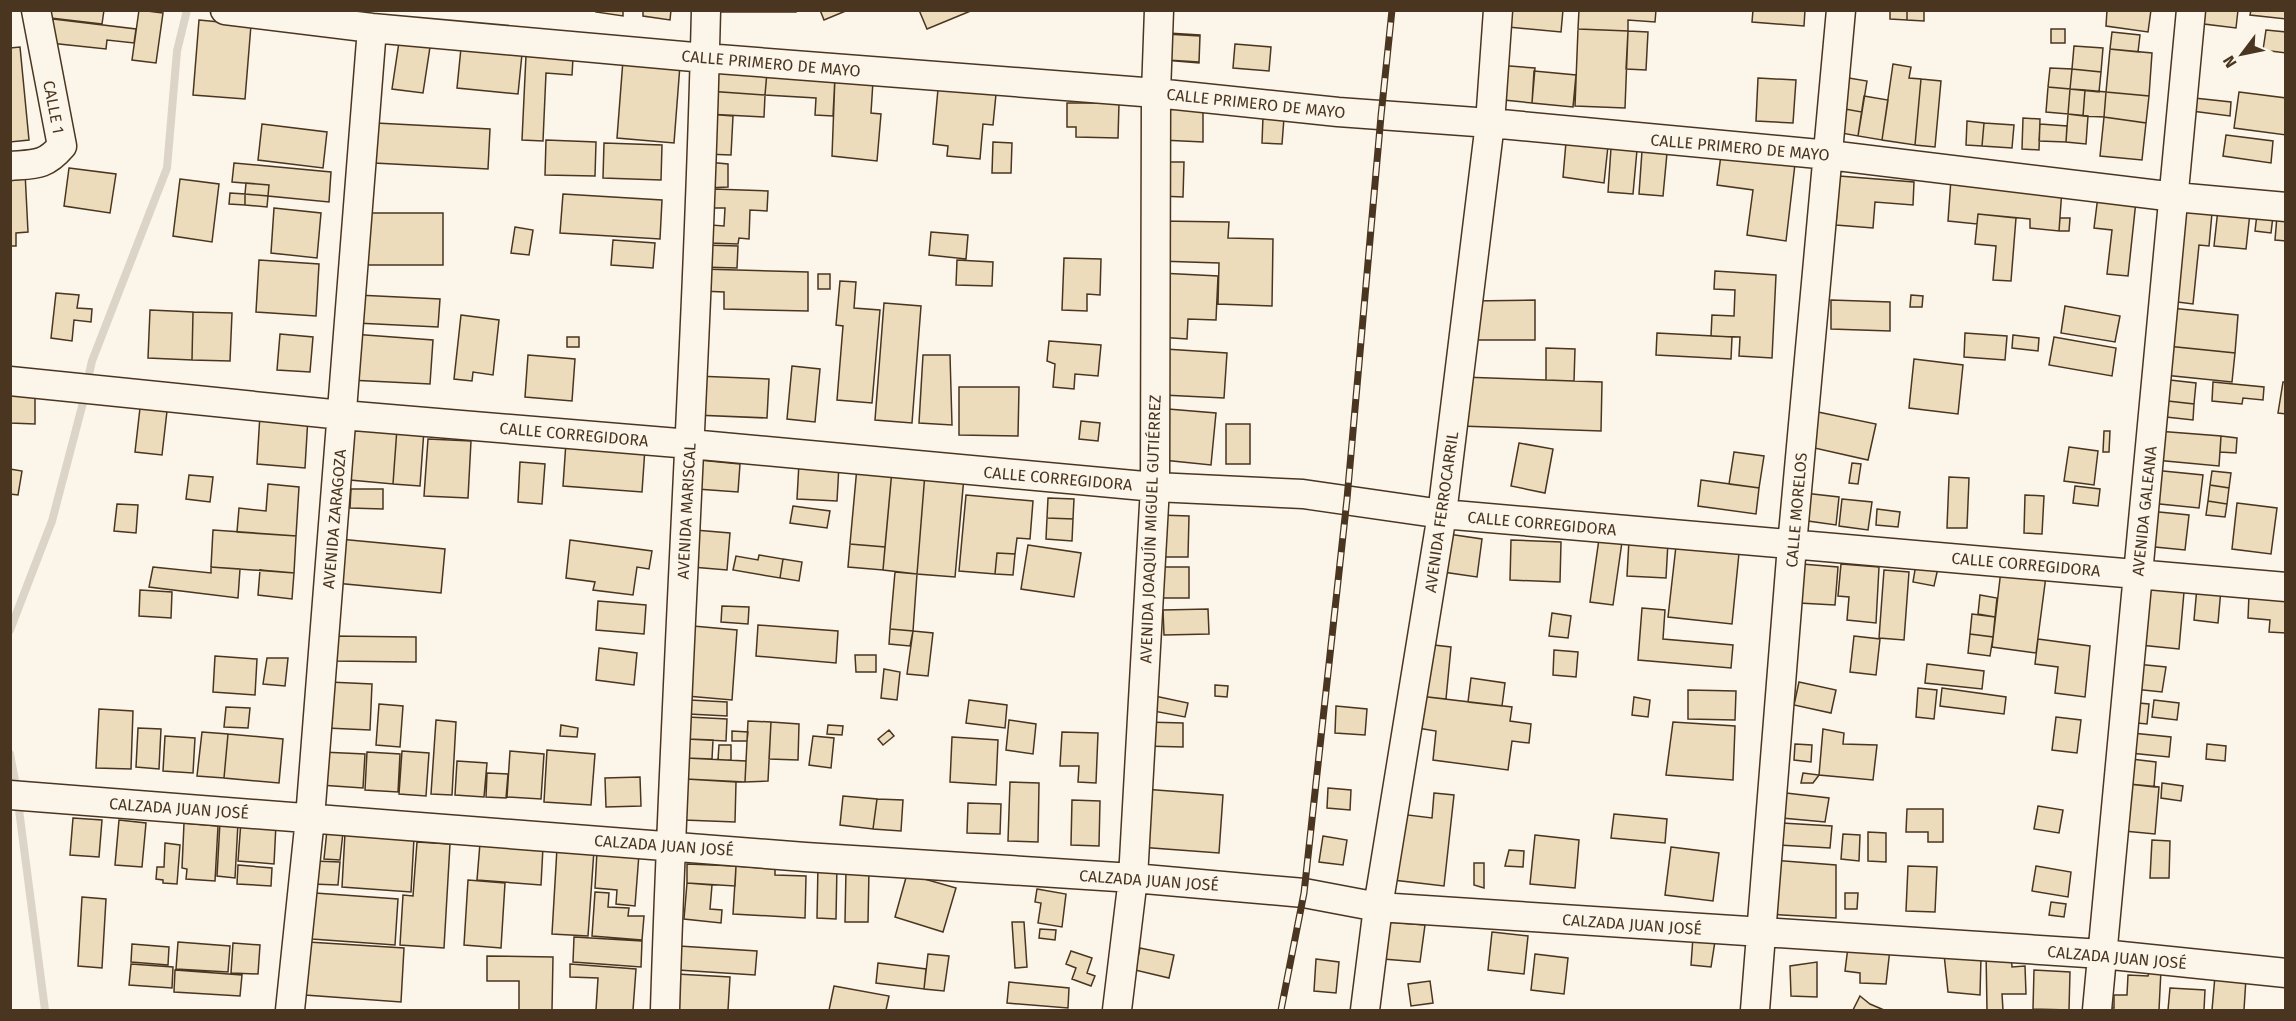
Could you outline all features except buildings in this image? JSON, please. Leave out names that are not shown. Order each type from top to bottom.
[{"type":"street","name":"CALLE 1","points":[[10,166],[34,165],[51,159],[62,146],[36,10]]},
{"type":"street","name":"CALLE PRIMERO DE MAYO","points":[[225,10],[263,12],[372,28],[705,58],[1156,93],[1338,112],[1491,123],[1829,155],[2175,197],[2286,207]]},
{"type":"street","name":"AVENIDA MARISCAL","points":[[665,1011],[706,10]]},
{"type":"street","name":"AVENIDA JOAQUÍN MIGUEL GUTIÉRREZ","points":[[1117,1011],[1133,878],[1155,487],[1156,93],[1159,10]]},
{"type":"street","name":"AVENIDA FERROCARRIL","points":[[1365,1011],[1378,907],[1442,514],[1491,123],[1498,10]]},
{"type":"street","name":"CALLE MORELOS","points":[[1755,1011],[1792,545],[1841,10]]},
{"type":"street","name":"AVENIDA GALEANA","points":[[2097,1011],[2191,10]]},
{"type":"street","name":"AVENIDA ZARAGOZA","points":[[290,1011],[310,818],[372,28]]},
{"type":"street","name":"CALLE CORREGIDORA","points":[[10,381],[342,415],[690,444],[1155,487],[1303,494],[1442,514],[2286,587]]},
{"type":"street","name":"CALZADA JUAN JOSÉ","points":[[11,795],[670,846],[1133,878],[1304,893],[1378,907],[2102,954],[2286,973]]},
{"type":"waterway","points":[[87,383],[92,361],[167,168],[177,51],[187,10]]},
{"type":"waterway","points":[[10,630],[52,521],[85,395]]},
{"type":"waterway","points":[[10,754],[17,791]]},
{"type":"waterway","points":[[18,802],[45,1010]]},
{"type":"railway","points":[[1281,1010],[1304,893],[1347,499],[1392,10]]}]
